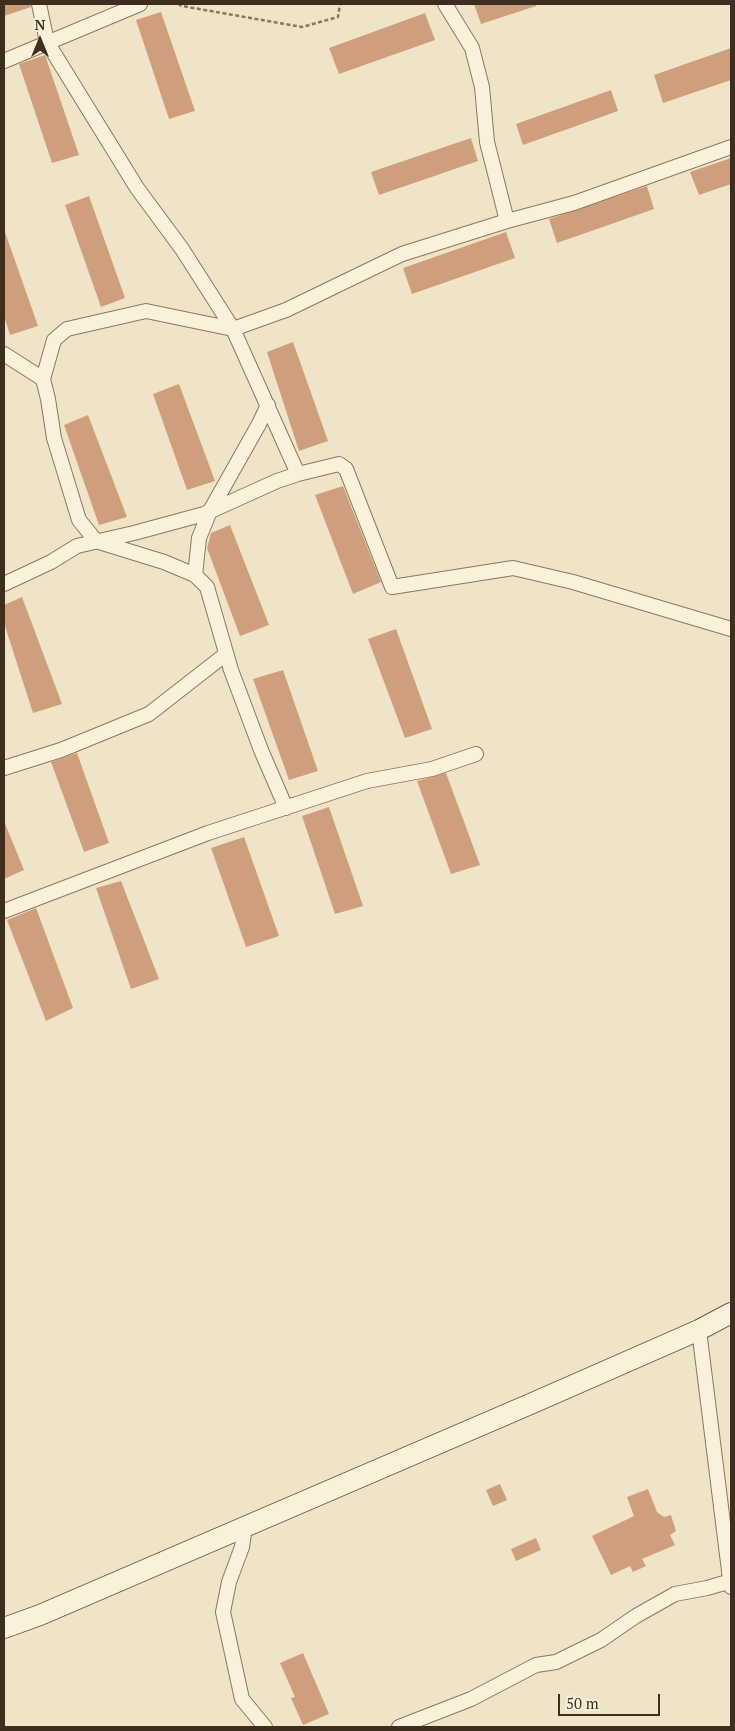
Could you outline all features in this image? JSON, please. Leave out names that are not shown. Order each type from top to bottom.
[{"type":"main road","points":[[4,1628],[40,1615],[700,1330],[731,1313]]},
{"type":"street","points":[[39,4],[47,42],[137,188],[182,249],[233,329],[298,474]]},
{"type":"street","points":[[4,61],[140,4]]},
{"type":"street","points":[[445,4],[472,48],[482,87],[486,142],[507,221]]},
{"type":"street","points":[[286,808],[261,750],[226,654],[207,587],[195,575],[164,562],[96,542],[79,520],[54,438],[48,399],[42,379],[54,340],[67,330],[146,311],[233,329],[286,310],[402,254],[507,221],[574,203],[731,147]]},
{"type":"street","points":[[4,354],[42,379]]},
{"type":"street","points":[[195,575],[199,538],[210,511],[268,405]]},
{"type":"street","points":[[4,584],[51,562],[77,546],[134,533],[210,511],[277,481],[339,464],[346,469],[392,587],[513,568],[573,582],[731,629]]},
{"type":"street","points":[[4,768],[61,750],[149,714],[226,654]]},
{"type":"street","points":[[4,911],[208,833],[367,781],[432,769],[476,754]]},
{"type":"street","points":[[700,1330],[731,1587]]},
{"type":"street","points":[[245,1527],[242,1547],[229,1582],[223,1612],[242,1699],[265,1727]]},
{"type":"street","points":[[399,1727],[471,1699],[536,1665],[556,1662],[601,1640],[636,1616],[674,1594],[731,1581]]},
{"type":"path","points":[[178,4],[302,27],[338,17],[340,4]]},
{"type":"building","points":[[4,4],[30,4],[31,7],[4,16]]},
{"type":"building","points":[[474,4],[536,4],[536,6],[481,24]]},
{"type":"building","points":[[161,12],[195,111],[169,119],[136,20]]},
{"type":"building","points":[[425,13],[435,40],[339,74],[329,48]]},
{"type":"building","points":[[731,48],[731,80],[663,103],[654,75]]},
{"type":"building","points":[[45,55],[79,155],[52,163],[19,64]]},
{"type":"building","points":[[611,90],[618,111],[523,145],[516,124]]},
{"type":"building","points":[[471,138],[478,161],[379,195],[371,172]]},
{"type":"building","points":[[731,158],[731,184],[699,195],[690,172]]},
{"type":"building","points":[[647,186],[654,209],[557,243],[549,219]]},
{"type":"building","points":[[89,196],[125,298],[101,307],[65,205]]},
{"type":"building","points":[[4,232],[38,326],[10,335],[4,316]]},
{"type":"building","points":[[506,232],[515,258],[412,294],[403,268]]},
{"type":"building","points":[[293,342],[328,441],[299,451],[267,352]]},
{"type":"building","points":[[179,384],[215,481],[187,490],[153,394]]},
{"type":"building","points":[[88,415],[127,517],[99,525],[64,425]]},
{"type":"building","points":[[343,486],[381,582],[353,594],[315,495]]},
{"type":"building","points":[[230,525],[269,625],[240,636],[207,548],[211,533]]},
{"type":"building","points":[[22,597],[62,704],[33,713],[4,623],[4,605]]},
{"type":"building","points":[[396,629],[432,729],[405,738],[368,639]]},
{"type":"building","points":[[283,670],[318,771],[289,780],[253,679]]},
{"type":"building","points":[[77,753],[109,843],[84,852],[51,762]]},
{"type":"building","points":[[446,773],[480,865],[451,874],[417,781]]},
{"type":"building","points":[[329,807],[363,906],[335,914],[302,816]]},
{"type":"building","points":[[4,821],[24,870],[4,879]]},
{"type":"building","points":[[244,837],[279,936],[246,947],[211,848]]},
{"type":"building","points":[[121,881],[159,979],[131,989],[96,888]]},
{"type":"building","points":[[36,908],[73,1008],[46,1021],[7,920]]},
{"type":"building","points":[[500,1484],[507,1500],[493,1506],[486,1490]]},
{"type":"building","points":[[648,1489],[657,1512],[664,1517],[671,1515],[676,1531],[670,1535],[675,1545],[642,1559],[646,1566],[633,1572],[630,1566],[611,1575],[592,1536],[634,1516],[627,1497]]},
{"type":"building","points":[[536,1538],[541,1550],[516,1561],[511,1549]]},
{"type":"building","points":[[303,1653],[329,1714],[303,1725],[291,1698],[295,1697],[280,1663]]}]
